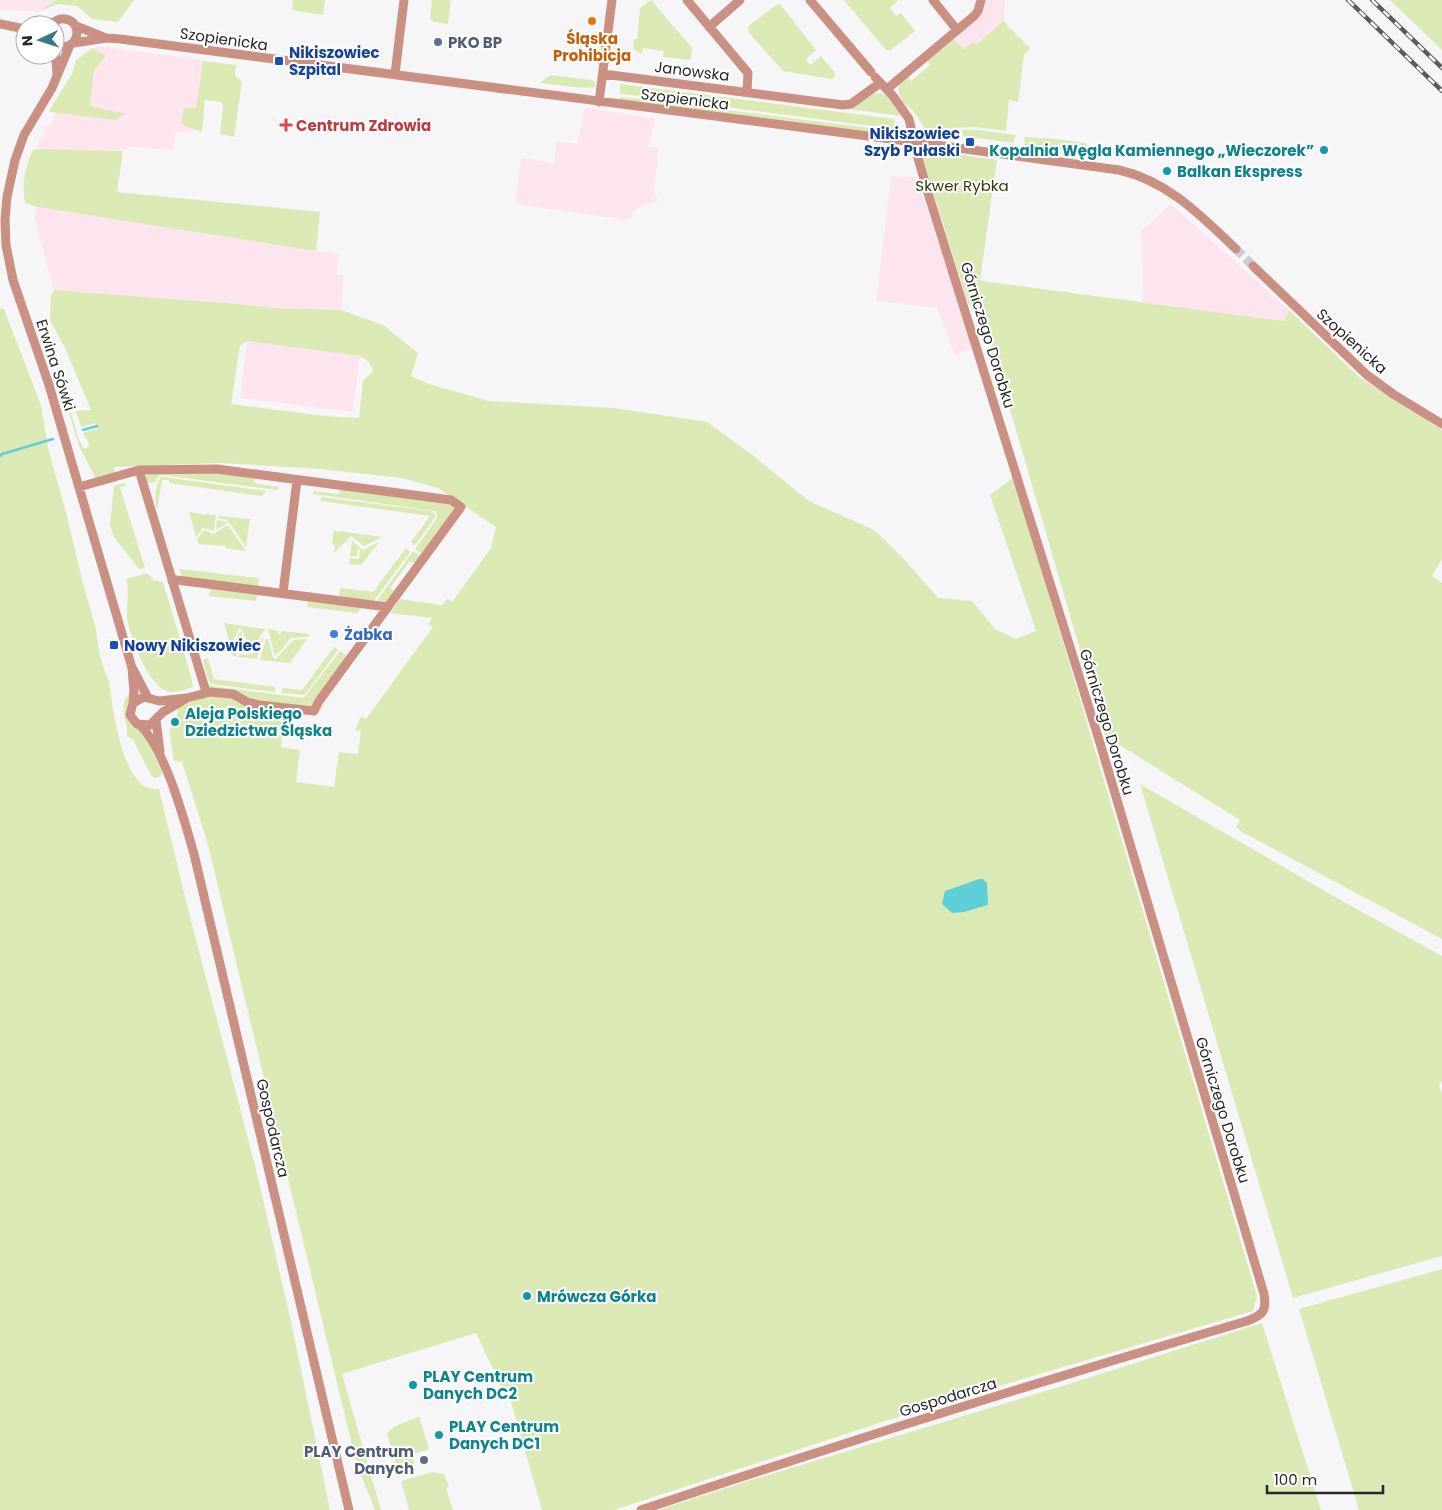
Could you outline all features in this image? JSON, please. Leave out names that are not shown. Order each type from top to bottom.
[{"type":"street","points":[[395,74],[404,0]]},
{"type":"street","points":[[599,102],[612,0]]},
{"type":"street","name":"Janowska","points":[[687,0],[748,72],[747,92]]},
{"type":"street","points":[[709,27],[740,0]]},
{"type":"street","name":"Górniczego Dorobku","points":[[810,0],[878,80],[894,96],[909,119],[914,142],[1100,743],[1264,1294],[1266,1304],[1264,1312]]},
{"type":"street","points":[[933,0],[957,30]]},
{"type":"street","name":"Janowska","points":[[603,74],[844,105],[851,104],[878,80],[957,30],[978,11],[981,0]]},
{"type":"street","name":"Szopienicka","points":[[65,19],[76,26],[106,38],[395,74],[1119,170],[1141,176],[1158,184],[1185,202],[1236,249]]},
{"type":"street","points":[[0,24],[15,26]]},
{"type":"street","name":"Erwina Sówki","points":[[76,26],[78,34],[52,88],[26,130],[15,160],[6,197],[5,232],[7,254],[13,280],[41,361],[132,668],[133,703]]},
{"type":"street","name":"Szopienicka","points":[[65,46],[106,38]]},
{"type":"street","points":[[56,65],[57,75]]},
{"type":"street","name":"Szopienicka","points":[[1253,266],[1366,375],[1442,424]]},
{"type":"street","points":[[79,487],[139,470],[217,469],[450,500],[461,507],[319,701],[314,711],[259,705],[247,702],[233,694],[206,692],[187,698],[159,701],[140,698],[133,703],[130,715],[134,722],[141,726],[150,725],[157,718],[187,698]]},
{"type":"street","points":[[139,470],[206,692]]},
{"type":"street","points":[[283,593],[297,480]]},
{"type":"street","points":[[172,581],[177,580],[388,606]]},
{"type":"street","name":"Erwina Sówki","points":[[132,668],[150,699]]},
{"type":"street","points":[[150,699],[157,705],[157,718]]},
{"type":"street","name":"Gospodarcza","points":[[157,718],[161,755],[194,854],[349,1510]]},
{"type":"street","name":"Gospodarcza","points":[[141,726],[161,755]]},
{"type":"street","name":"Gospodarcza","points":[[641,1510],[729,1480],[1090,1367],[1247,1321],[1264,1312]]},
{"type":"shaded area","points":[[0,0],[55,0],[40,11],[0,10]]},
{"type":"shaded area","points":[[984,0],[1005,0],[1004,20],[976,45],[964,49],[955,39],[981,12]]},
{"type":"shaded area","points":[[98,46],[203,60],[194,133],[176,131],[173,150],[131,147],[127,149],[81,151],[36,148],[47,125],[52,125],[55,111],[90,52]]},
{"type":"shaded area","points":[[585,108],[655,118],[649,147],[659,147],[654,191],[658,201],[644,205],[634,211],[629,220],[515,204],[521,158],[554,163],[556,141],[577,144]]},
{"type":"shaded area","points":[[891,176],[916,177],[974,348],[955,355],[937,308],[876,301]]},
{"type":"shaded area","points":[[1171,204],[1289,310],[1284,321],[1143,302],[1141,231]]},
{"type":"shaded area","points":[[37,207],[339,254],[337,274],[344,275],[341,310],[273,308],[54,290],[34,217]]},
{"type":"shaded area","points":[[247,341],[360,356],[353,412],[240,398]]},
{"type":"green space","points":[[55,0],[134,0],[118,22],[92,19],[77,6],[58,4],[40,11]]},
{"type":"green space","points":[[293,0],[325,0],[323,15],[292,10]]},
{"type":"green space","points":[[432,0],[451,0],[448,24],[434,22],[430,19]]},
{"type":"green space","points":[[651,0],[692,48],[691,60],[663,57],[664,51],[643,48],[642,54],[634,50],[633,40],[637,39],[640,8]]},
{"type":"green space","points":[[844,0],[898,0],[890,8],[896,16],[901,13],[915,31],[891,50],[886,50]]},
{"type":"green space","points":[[1390,0],[1442,0],[1442,50]]},
{"type":"green space","points":[[780,4],[816,50],[806,59],[810,65],[821,56],[835,73],[834,78],[783,71],[749,33],[748,27],[750,25]]},
{"type":"green space","points":[[1004,20],[1030,48],[1024,55],[1018,102],[1009,100],[1006,131],[976,127],[952,128],[939,132],[938,130],[925,129],[913,110],[903,103],[898,91],[901,83],[907,76],[911,81],[930,65],[927,61],[954,39],[964,49],[973,42],[976,45]]},
{"type":"green space","points":[[93,48],[106,56],[94,70],[90,106],[126,113],[115,120],[50,112],[72,74],[76,60]]},
{"type":"green space","points":[[203,61],[236,65],[235,75],[242,82],[234,137],[220,134],[223,105],[221,102],[205,100],[202,132],[181,123],[184,108],[196,108]]},
{"type":"green space","points":[[550,75],[592,80],[596,83],[595,87],[583,88],[540,83]]},
{"type":"green space","points":[[620,84],[895,119],[894,129],[679,101],[667,102],[658,98],[620,94]]},
{"type":"green space","points":[[880,93],[890,97],[902,116],[746,96],[845,107],[872,94]]},
{"type":"green space","points":[[620,97],[657,101],[667,105],[679,104],[893,131],[893,136],[620,101]]},
{"type":"green space","points":[[962,130],[979,130],[1016,135],[1013,143],[963,136]]},
{"type":"green space","points":[[1024,137],[1085,143],[1095,154],[1025,145]]},
{"type":"green space","points":[[33,150],[123,151],[117,192],[320,212],[316,251],[37,207],[25,203],[24,182],[26,170]]},
{"type":"green space","name":"Skwer Rybka","points":[[932,150],[997,160],[980,280],[1284,321],[1289,310],[1359,377],[1442,430],[1442,559],[1432,576],[1442,583],[1442,939],[1242,832],[1236,827],[1240,820],[1105,736],[984,320],[968,303],[923,160],[926,152]]},
{"type":"green space","points":[[54,290],[273,308],[341,310],[383,325],[418,353],[411,376],[429,384],[489,401],[614,408],[707,422],[751,454],[809,501],[874,530],[903,558],[938,598],[972,601],[995,629],[1016,639],[1036,631],[990,495],[1014,477],[1257,1296],[1253,1311],[925,1408],[614,1510],[542,1510],[511,1402],[500,1384],[476,1333],[342,1374],[381,1510],[375,1510],[356,1462],[208,845],[182,762],[174,761],[169,731],[178,713],[177,708],[207,695],[230,697],[288,713],[291,718],[284,718],[281,747],[300,750],[296,782],[334,787],[339,752],[358,754],[361,731],[355,730],[361,716],[366,719],[433,627],[428,624],[432,618],[390,613],[400,599],[442,605],[447,599],[452,602],[491,548],[496,527],[438,488],[402,478],[320,469],[221,463],[114,467],[115,473],[96,479],[79,446],[69,413],[71,413],[79,440],[84,449],[90,446],[83,433],[98,428],[96,423],[81,427],[76,411],[91,410],[65,348],[50,320],[51,296]],"holes":[[[247,341],[360,356],[369,362],[373,371],[363,381],[359,418],[324,416],[231,404],[240,346]]]},
{"type":"green space","points":[[0,308],[4,309],[41,405],[49,452],[96,629],[99,652],[109,681],[123,753],[136,778],[146,787],[159,789],[187,905],[256,1169],[292,1326],[330,1510],[0,1510]]},
{"type":"green space","points":[[212,472],[255,477],[254,483],[279,487],[278,490],[162,475],[158,476],[156,482],[146,483],[145,480],[147,473]]},
{"type":"green space","points":[[161,477],[266,491],[262,496],[169,483],[169,480],[162,480],[157,511],[156,489]]},
{"type":"green space","points":[[130,481],[125,483],[126,486],[120,487],[145,568],[139,569],[114,537],[110,525],[114,486]]},
{"type":"green space","points":[[340,488],[448,502],[453,505],[454,509],[422,554],[415,549],[436,520],[437,515],[435,511],[313,494],[314,491],[339,494]]},
{"type":"green space","points":[[321,497],[431,511],[435,514],[435,518],[415,545],[411,542],[430,516],[321,501]]},
{"type":"green space","points":[[189,512],[203,514],[204,516],[206,514],[216,515],[214,531],[203,528],[196,537]]},
{"type":"green space","points":[[218,516],[250,519],[246,547],[229,522],[216,530],[217,520],[227,522],[229,520],[218,518]]},
{"type":"green space","points":[[228,525],[246,551],[226,548],[226,546],[199,544],[197,539],[204,530],[213,534]]},
{"type":"green space","points":[[334,530],[337,533],[339,531],[382,537],[364,546],[351,536],[334,553],[335,545],[332,544]]},
{"type":"green space","points":[[352,541],[363,550],[379,542],[361,565],[349,564],[350,558],[359,559],[360,550],[358,548],[357,556],[350,556]]},
{"type":"green space","points":[[406,548],[410,552],[373,602],[339,598],[340,588],[373,592]]},
{"type":"green space","points":[[413,551],[421,557],[415,564],[410,561],[390,588],[395,592],[385,603],[376,602]]},
{"type":"green space","points":[[179,569],[259,578],[258,587],[182,577]]},
{"type":"green space","points":[[147,573],[154,580],[163,582],[192,680],[193,687],[182,691],[170,692],[162,689],[155,682],[141,660],[132,636],[127,617],[128,588],[126,579]]},
{"type":"green space","points":[[211,586],[257,592],[256,601],[209,596]]},
{"type":"green space","points":[[308,599],[363,606],[357,613],[307,607]]},
{"type":"green space","points":[[224,623],[265,629],[252,651],[240,627],[230,646]]},
{"type":"green space","points":[[268,629],[279,631],[278,634],[280,635],[281,631],[310,634],[308,637],[291,638],[277,655],[278,653],[276,653],[275,657]]},
{"type":"green space","points":[[240,631],[252,655],[264,635],[257,659],[238,657],[239,654],[249,655],[248,653],[239,652],[240,640],[238,640],[236,656],[233,656],[231,649]]},
{"type":"green space","points":[[266,639],[268,639],[273,658],[276,659],[293,640],[307,639],[290,663],[260,660]]},
{"type":"green space","points":[[334,647],[338,650],[305,695],[282,693],[282,688],[302,690]]},
{"type":"green space","points":[[340,651],[347,656],[311,706],[259,702],[208,687],[207,684],[304,698]]},
{"type":"green space","points":[[208,658],[214,679],[275,687],[275,692],[211,684],[203,660]]},
{"type":"green space","points":[[132,691],[128,705],[162,770],[162,775],[159,777],[154,778],[151,775],[133,740],[127,736],[123,707],[127,696]]},
{"type":"green space","points":[[1140,784],[1344,902],[1442,956],[1442,1081],[1439,1085],[1442,1093],[1442,1256],[1293,1298]]},
{"type":"green space","points":[[1442,1269],[1442,1510],[1359,1510],[1299,1309]]},
{"type":"green space","points":[[1262,1323],[1321,1510],[659,1510],[745,1482]]},
{"type":"green space","points":[[419,1416],[429,1449],[412,1455],[416,1469],[399,1474],[387,1434],[397,1426]]},
{"type":"green space","points":[[432,1472],[444,1474],[449,1487],[446,1488],[453,1510],[409,1510],[401,1481]]},
{"type":"water","points":[[983,879],[987,883],[988,905],[964,912],[952,913],[942,904],[945,891]]},
{"type":"waterway","points":[[83,430],[97,426]]},
{"type":"waterway","points":[[0,456],[53,439]]},
{"type":"tunnel","points":[[1236,249],[1253,266]]},
{"type":"railway","points":[[1348,0],[1442,91]]},
{"type":"railway","points":[[1372,0],[1442,68]]},
{"type":"place","name":"Śląska Prohibicja","points":[[592,21]]},
{"type":"place","name":"PKO BP","points":[[438,42]]},
{"type":"place","name":"Nikiszowiec Szpital","points":[[279,61]]},
{"type":"place","name":"Centrum Zdrowia","points":[[286,125]]},
{"type":"place","name":"Nikiszowiec Szyb Pułaski","points":[[970,142]]},
{"type":"place","name":"Kopalnia Węgla Kamiennego „Wieczorek”","points":[[1324,150]]},
{"type":"place","name":"Balkan Ekspress","points":[[1167,171]]},
{"type":"place","name":"Żabka","points":[[334,634]]},
{"type":"place","name":"Nowy Nikiszowiec","points":[[114,645]]},
{"type":"place","name":"Aleja Polskiego Dziedzictwa Śląska","points":[[175,722]]},
{"type":"place","name":"Mrówcza Górka","points":[[527,1296]]},
{"type":"place","name":"PLAY Centrum Danych DC2","points":[[413,1385]]},
{"type":"place","name":"PLAY Centrum Danych DC1","points":[[439,1435]]},
{"type":"place","name":"PLAY Centrum Danych","points":[[424,1460]]}]
